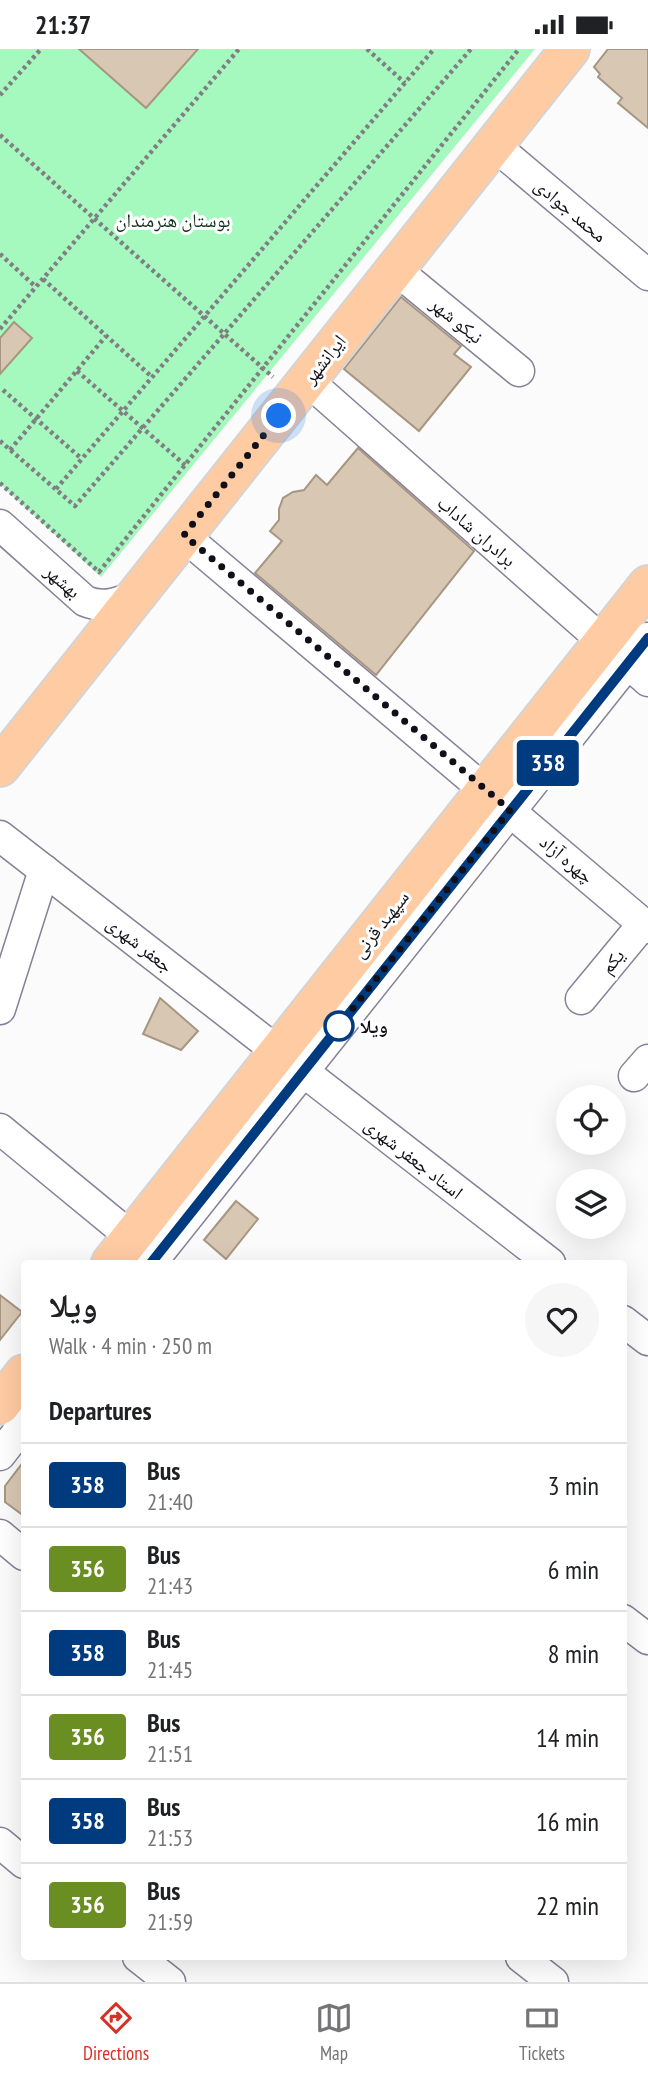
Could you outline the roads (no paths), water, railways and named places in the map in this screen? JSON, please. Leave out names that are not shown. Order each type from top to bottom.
[{"type":"main road","name":"ایرانشهر","points":[[0,767],[570,49]]},
{"type":"main road","name":"سپهبد قرنی","points":[[143,1257],[291,1061],[498,800],[626,662],[648,585]]},
{"type":"main road","points":[[0,1405],[21,1378]]},
{"type":"street","name":"محمد جوادی","points":[[494,145],[648,275]]},
{"type":"street","name":"نیکو شهر","points":[[395,269],[519,371]]},
{"type":"street","name":"برادران شاداب","points":[[300,388],[626,662]]},
{"type":"street","name":"بهشهر","points":[[0,525],[85,601],[109,605],[137,595]]},
{"type":"street","name":"چهره آزاد","points":[[184,535],[645,926]]},
{"type":"street","points":[[626,662],[648,638]]},
{"type":"street","name":"جعفر شهری","points":[[0,836],[291,1061]]},
{"type":"street","points":[[0,1009],[44,870]]},
{"type":"street","name":"یکم","points":[[581,999],[645,926]]},
{"type":"street","name":"استاد جعفر شهری","points":[[291,1061],[546,1260]]},
{"type":"street","points":[[0,1129],[143,1257]]},
{"type":"street","points":[[627,1324],[648,1341]]},
{"type":"street","points":[[0,1455],[21,1428]]},
{"type":"street","points":[[0,1535],[21,1552]]},
{"type":"street","points":[[627,1622],[648,1639]]},
{"type":"street","points":[[0,1843],[21,1860]]},
{"type":"street","points":[[142,1960],[170,1982]]},
{"type":"street","points":[[525,1960],[553,1982]]},
{"type":"place","name":"ویلا","points":[[339,1026]]},
{"type":"park label","name":"بوستان هنرمندان","points":[[173,220]]}]
